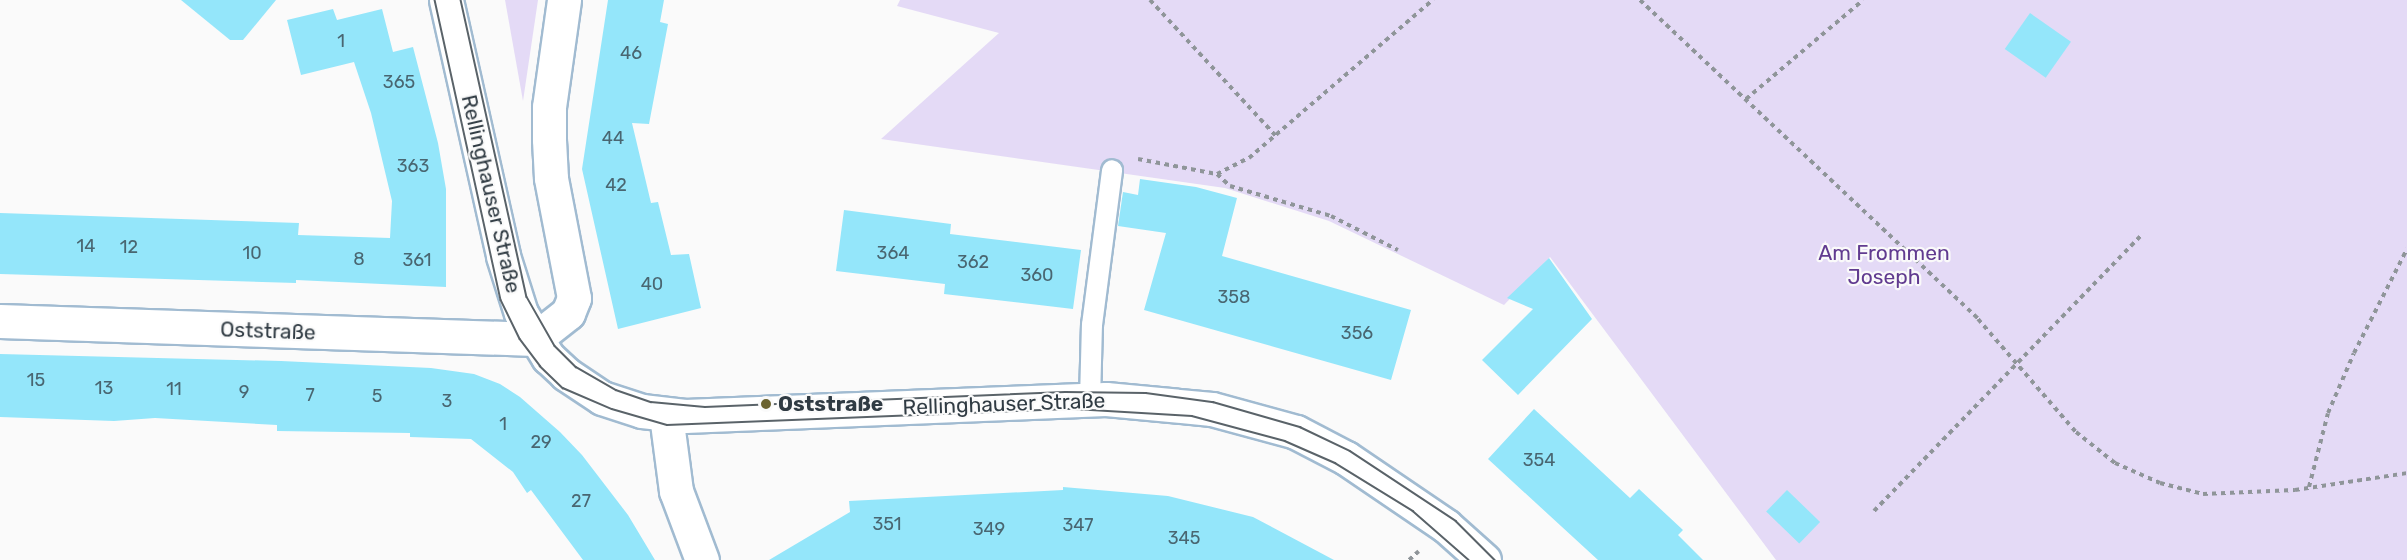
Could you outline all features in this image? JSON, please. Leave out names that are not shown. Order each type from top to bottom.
[{"type":"main road","name":"Rellinghauser Straße","points":[[446,0],[511,285],[521,313],[535,339],[566,374],[593,392],[620,406],[666,415],[704,416],[1090,400],[1147,402],[1212,409],[1296,432],[1346,458],[1401,493],[1446,526],[1484,560]]},
{"type":"main road","points":[[535,339],[568,313],[574,298],[551,178],[549,139],[549,107],[564,0]]},
{"type":"main road","name":"Oststraße","points":[[0,321],[535,339]]},
{"type":"main road","points":[[666,415],[676,491],[702,560]]},
{"type":"lane","points":[[1090,400],[1092,325],[1112,170]]},
{"type":"path","points":[[1150,0],[1276,135]]},
{"type":"path","points":[[1217,174],[1249,158],[1433,0]]},
{"type":"path","points":[[1640,0],[1978,319],[2076,432],[2115,463],[2160,483],[2203,494],[2247,494],[2407,473]]},
{"type":"path","points":[[1746,99],[1863,0]]},
{"type":"path","points":[[1112,170],[1123,159],[1140,158],[1217,174],[1230,186],[1331,216],[1398,250]]},
{"type":"path","points":[[1874,511],[2144,233]]},
{"type":"path","points":[[2309,487],[2328,413],[2354,353],[2407,249]]},
{"type":"green space","points":[[505,0],[538,0],[523,101]]},
{"type":"green space","name":"Am Frommen Joseph","points":[[900,0],[2407,0],[2407,560],[1776,560],[1550,257],[1504,305],[1329,221],[1225,188],[881,139],[999,33],[897,6]]},
{"type":"building","points":[[181,0],[276,0],[243,40],[230,40]]},
{"type":"building","points":[[608,0],[664,0],[660,22],[668,24],[649,124],[632,123],[651,203],[658,202],[671,255],[689,254],[701,308],[618,329],[582,169]]},
{"type":"building","points":[[333,9],[337,20],[382,9],[393,52],[413,47],[438,143],[446,189],[446,287],[296,280],[296,283],[0,274],[0,213],[299,223],[298,235],[390,238],[392,201],[371,113],[354,62],[301,75],[287,20]]},
{"type":"building","points":[[2030,13],[2071,42],[2046,78],[2005,49]]},
{"type":"building","points":[[1140,179],[1196,187],[1237,198],[1222,256],[1411,310],[1391,380],[1144,310],[1166,233],[1118,226],[1123,192],[1138,195]]},
{"type":"building","points":[[844,210],[951,224],[950,234],[1081,250],[1073,309],[944,294],[945,284],[836,271]]},
{"type":"building","points":[[1549,258],[1592,319],[1518,395],[1482,360],[1533,309],[1507,298]]},
{"type":"building","points":[[0,354],[281,361],[431,368],[474,374],[500,384],[520,397],[560,432],[582,455],[628,515],[655,560],[583,560],[531,490],[527,493],[513,472],[471,439],[410,437],[410,433],[277,431],[277,425],[155,418],[114,421],[0,417]]},
{"type":"building","points":[[1534,409],[1630,498],[1639,489],[1683,530],[1678,535],[1703,560],[1598,560],[1488,459]]},
{"type":"building","points":[[1063,487],[1168,496],[1253,517],[1334,560],[769,560],[850,512],[849,501],[1063,490]]},
{"type":"building","points":[[1787,490],[1820,522],[1799,544],[1766,512]]},
{"type":"tram line","points":[[435,0],[501,300],[520,339],[540,366],[563,388],[612,409],[667,425],[1074,409],[1192,416],[1285,441],[1335,463],[1413,511],[1469,560]]},
{"type":"tram line","points":[[461,0],[527,297],[555,346],[576,367],[616,390],[651,402],[705,407],[1065,392],[1146,393],[1213,402],[1300,427],[1350,451],[1456,521],[1495,560]]},
{"type":"place","name":"Oststraße","points":[[766,404]]}]
